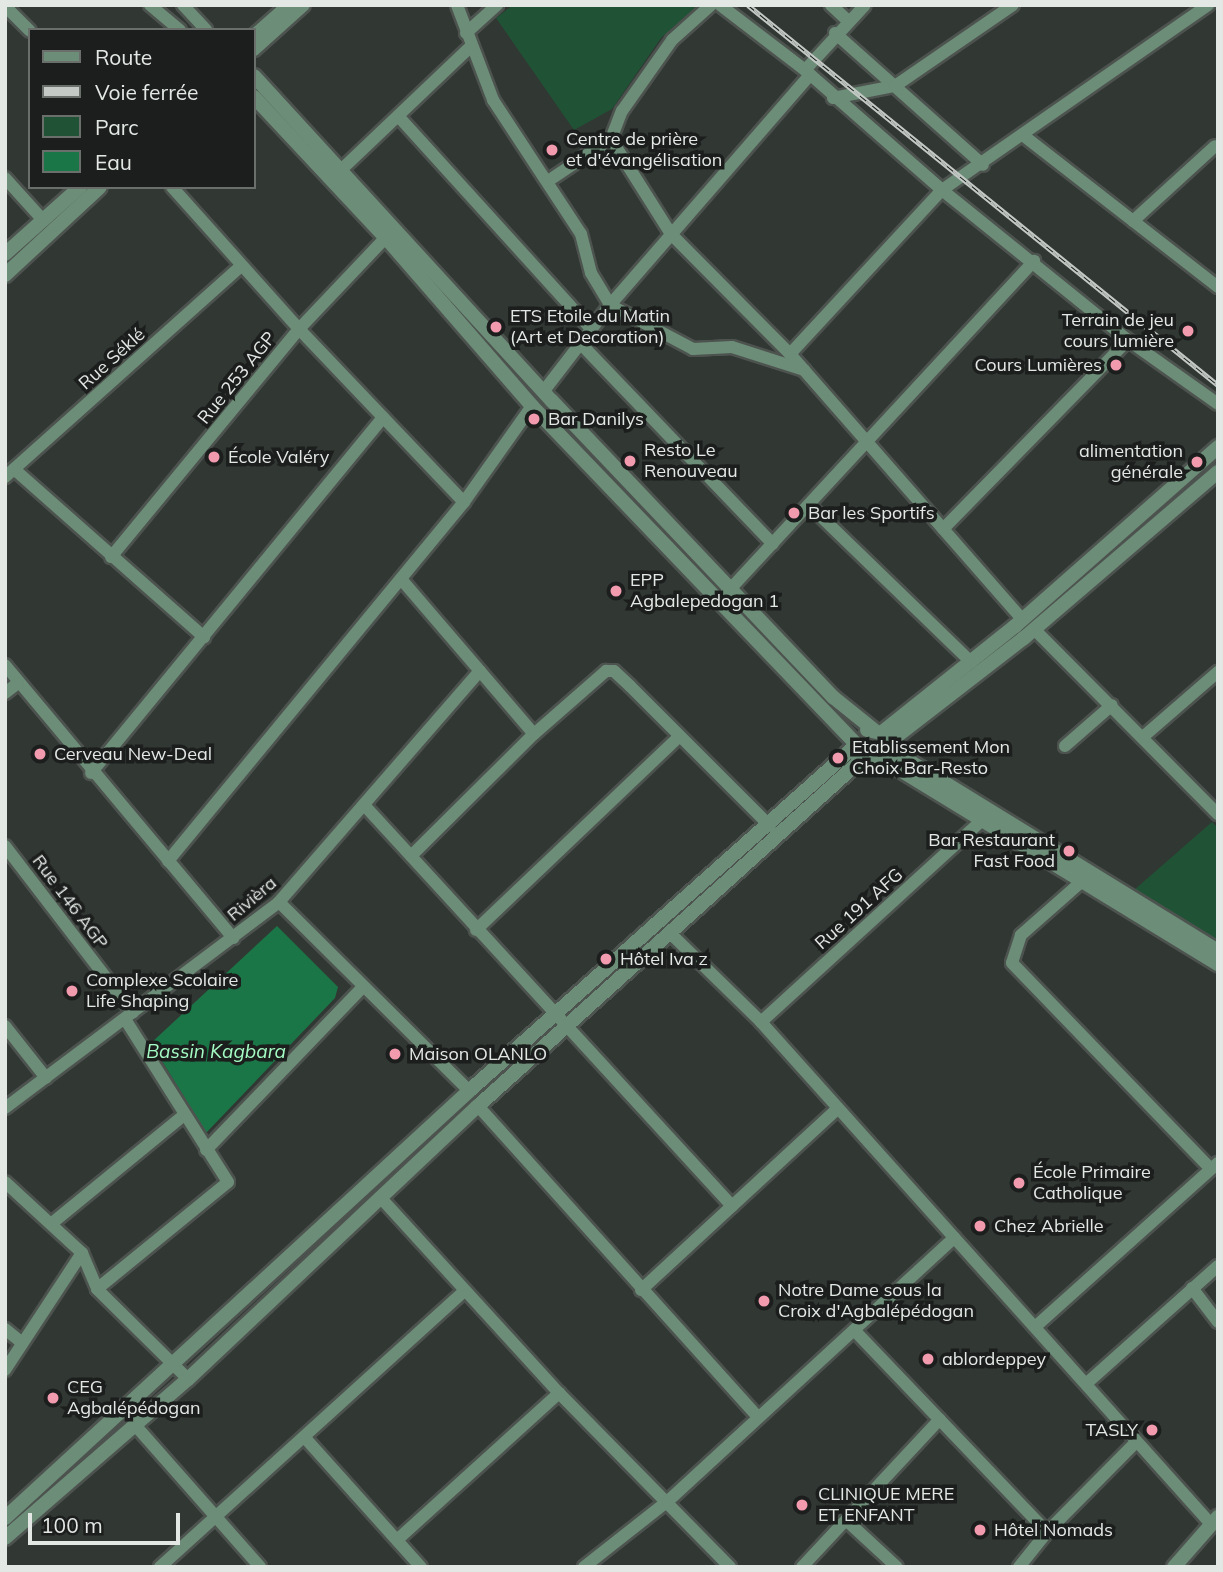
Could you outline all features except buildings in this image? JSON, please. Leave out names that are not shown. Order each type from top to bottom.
[{"type":"street","points":[[150,5],[178,28]]},
{"type":"street","points":[[183,5],[204,28]]},
{"type":"street","points":[[256,33],[288,5]]},
{"type":"street","points":[[256,48],[304,5]]},
{"type":"street","points":[[457,5],[470,47],[493,100],[581,234],[591,273],[610,305],[693,349],[732,347],[804,370]]},
{"type":"street","points":[[467,33],[497,5]]},
{"type":"street","points":[[548,181],[611,139],[622,111],[672,40],[711,5]]},
{"type":"street","points":[[720,5],[807,72],[833,98],[942,190],[1034,261],[1128,340],[1218,404]]},
{"type":"street","points":[[831,5],[847,20]]},
{"type":"street","points":[[168,860],[464,502],[532,406],[610,305],[807,72],[835,33],[865,5]]},
{"type":"street","points":[[833,98],[895,86],[1013,5]]},
{"type":"street","points":[[790,355],[942,190],[1024,136],[1208,5]]},
{"type":"street","points":[[5,6],[28,29]]},
{"type":"street","points":[[835,33],[983,164]]},
{"type":"street","points":[[342,169],[470,47]]},
{"type":"street","points":[[256,78],[342,169],[532,406],[883,743],[981,821],[1088,877],[1218,951]]},
{"type":"street","points":[[256,99],[391,232],[544,392],[726,594],[857,750]]},
{"type":"street","points":[[399,117],[592,329]]},
{"type":"street","points":[[1024,136],[1218,286]]},
{"type":"street","points":[[611,139],[671,234],[804,370],[1028,624],[1144,736],[1218,814]]},
{"type":"street","points":[[1133,221],[1215,146]]},
{"type":"street","points":[[5,178],[43,220]]},
{"type":"street","points":[[5,254],[78,189]]},
{"type":"street","points":[[5,275],[98,189]]},
{"type":"street","points":[[174,189],[299,329],[464,502]]},
{"type":"street","name":"Rue 253 AGP","points":[[111,557],[299,329],[391,232]]},
{"type":"street","points":[[726,594],[1034,261]]},
{"type":"street","name":"Rue Séklé","points":[[10,473],[241,266]]},
{"type":"street","points":[[943,529],[1128,340]]},
{"type":"street","points":[[581,344],[773,544]]},
{"type":"street","points":[[91,773],[383,418]]},
{"type":"street","points":[[883,743],[971,662],[1028,624],[1218,447]]},
{"type":"street","points":[[5,1518],[469,1091],[857,750],[883,743],[1218,472]]},
{"type":"street","points":[[10,473],[204,637]]},
{"type":"street","points":[[809,505],[971,662]]},
{"type":"street","points":[[401,579],[534,734]]},
{"type":"street","points":[[5,665],[91,773],[233,938]]},
{"type":"street","name":"Rivièra","points":[[5,1108],[279,902],[480,671]]},
{"type":"street","points":[[411,856],[534,734],[599,674],[614,671],[770,826]]},
{"type":"street","points":[[1144,736],[1218,672]]},
{"type":"street","points":[[5,693],[19,683]]},
{"type":"street","points":[[1065,746],[1112,705]]},
{"type":"street","points":[[5,1538],[188,1379],[478,1106],[672,934],[857,750],[862,733],[883,743],[1218,964]]},
{"type":"street","points":[[477,930],[679,737]]},
{"type":"street","points":[[365,806],[565,1030],[732,1206]]},
{"type":"street","name":"Rue 191 AFG","points":[[761,1022],[981,821]]},
{"type":"street","name":"Rue 146 AGP","points":[[5,846],[129,1016],[183,1116],[228,1182],[97,1289]]},
{"type":"street","points":[[1035,1327],[1214,1166],[1012,963],[1021,935],[1088,877]]},
{"type":"street","points":[[279,902],[362,988],[469,1091]]},
{"type":"street","points":[[672,934],[761,1022],[1087,1383],[1136,1442],[1214,1520],[1174,1567]]},
{"type":"street","points":[[206,1150],[362,988]]},
{"type":"street","points":[[5,1026],[46,1078]]},
{"type":"street","points":[[478,1106],[757,1416]]},
{"type":"street","points":[[641,1290],[838,1108]]},
{"type":"street","points":[[51,1224],[183,1116]]},
{"type":"street","points":[[5,1182],[82,1253],[97,1289],[188,1379]]},
{"type":"street","points":[[380,1197],[559,1393],[730,1567]]},
{"type":"street","points":[[584,1567],[668,1501],[757,1416],[954,1238]]},
{"type":"street","points":[[5,1370],[82,1253]]},
{"type":"street","points":[[1087,1383],[1218,1266]]},
{"type":"street","points":[[1192,1288],[1218,1322]]},
{"type":"street","points":[[160,1567],[214,1516],[306,1439],[464,1291]]},
{"type":"street","points":[[5,1329],[22,1343]]},
{"type":"street","points":[[854,1330],[1047,1532]]},
{"type":"street","points":[[397,1540],[559,1393]]},
{"type":"street","points":[[802,1567],[940,1419]]},
{"type":"street","points":[[135,1425],[260,1567]]},
{"type":"street","points":[[306,1439],[421,1567]]},
{"type":"street","points":[[1019,1567],[1047,1532],[1136,1442]]},
{"type":"street","points":[[846,1520],[897,1567]]},
{"type":"green space","points":[[513,5],[698,5],[661,38],[612,109],[574,130],[496,18]]},
{"type":"green space","points":[[1212,822],[1218,828],[1218,948],[1134,890]]},
{"type":"water","name":"Bassin Kagbara","points":[[277,926],[338,987],[335,998],[206,1133],[151,1043]]},
{"type":"railway","points":[[748,5],[1218,385]]},
{"type":"place","name":"Centre de prière et d'évangélisation","points":[[552,150]]},
{"type":"place","name":"ETS Etoile du Matin (Art et Decoration)","points":[[496,327]]},
{"type":"place","name":"Terrain de jeu cours lumière","points":[[1188,331]]},
{"type":"place","name":"Cours Lumières","points":[[1116,365]]},
{"type":"place","name":"Bar Danilys","points":[[534,419]]},
{"type":"place","name":"École Valéry","points":[[214,457]]},
{"type":"place","name":"Resto Le Renouveau","points":[[630,461]]},
{"type":"place","name":"alimentation générale","points":[[1197,462]]},
{"type":"place","name":"Bar les Sportifs","points":[[794,513]]},
{"type":"place","name":"EPP Agbalepedogan 1","points":[[616,591]]},
{"type":"place","name":"Cerveau New-Deal","points":[[40,754]]},
{"type":"place","name":"Etablissement Mon Choix Bar-Resto","points":[[838,758]]},
{"type":"place","name":"Bar Restaurant Fast Food","points":[[1069,851]]},
{"type":"place","name":"Hôtel Iva z","points":[[606,959]]},
{"type":"place","name":"Complexe Scolaire Life Shaping","points":[[72,991]]},
{"type":"place","name":"Maison OLANLO","points":[[395,1054]]},
{"type":"place","name":"École Primaire Catholique","points":[[1019,1183]]},
{"type":"place","name":"Chez Abrielle","points":[[980,1226]]},
{"type":"place","name":"Notre Dame sous la Croix d'Agbalépédogan","points":[[764,1301]]},
{"type":"place","name":"ablordeppey","points":[[928,1359]]},
{"type":"place","name":"CEG Agbalépédogan","points":[[53,1398]]},
{"type":"place","name":"TASLY","points":[[1152,1430]]},
{"type":"place","name":"CLINIQUE MERE ET ENFANT","points":[[802,1505]]},
{"type":"place","name":"Hôtel Nomads","points":[[980,1530]]}]
